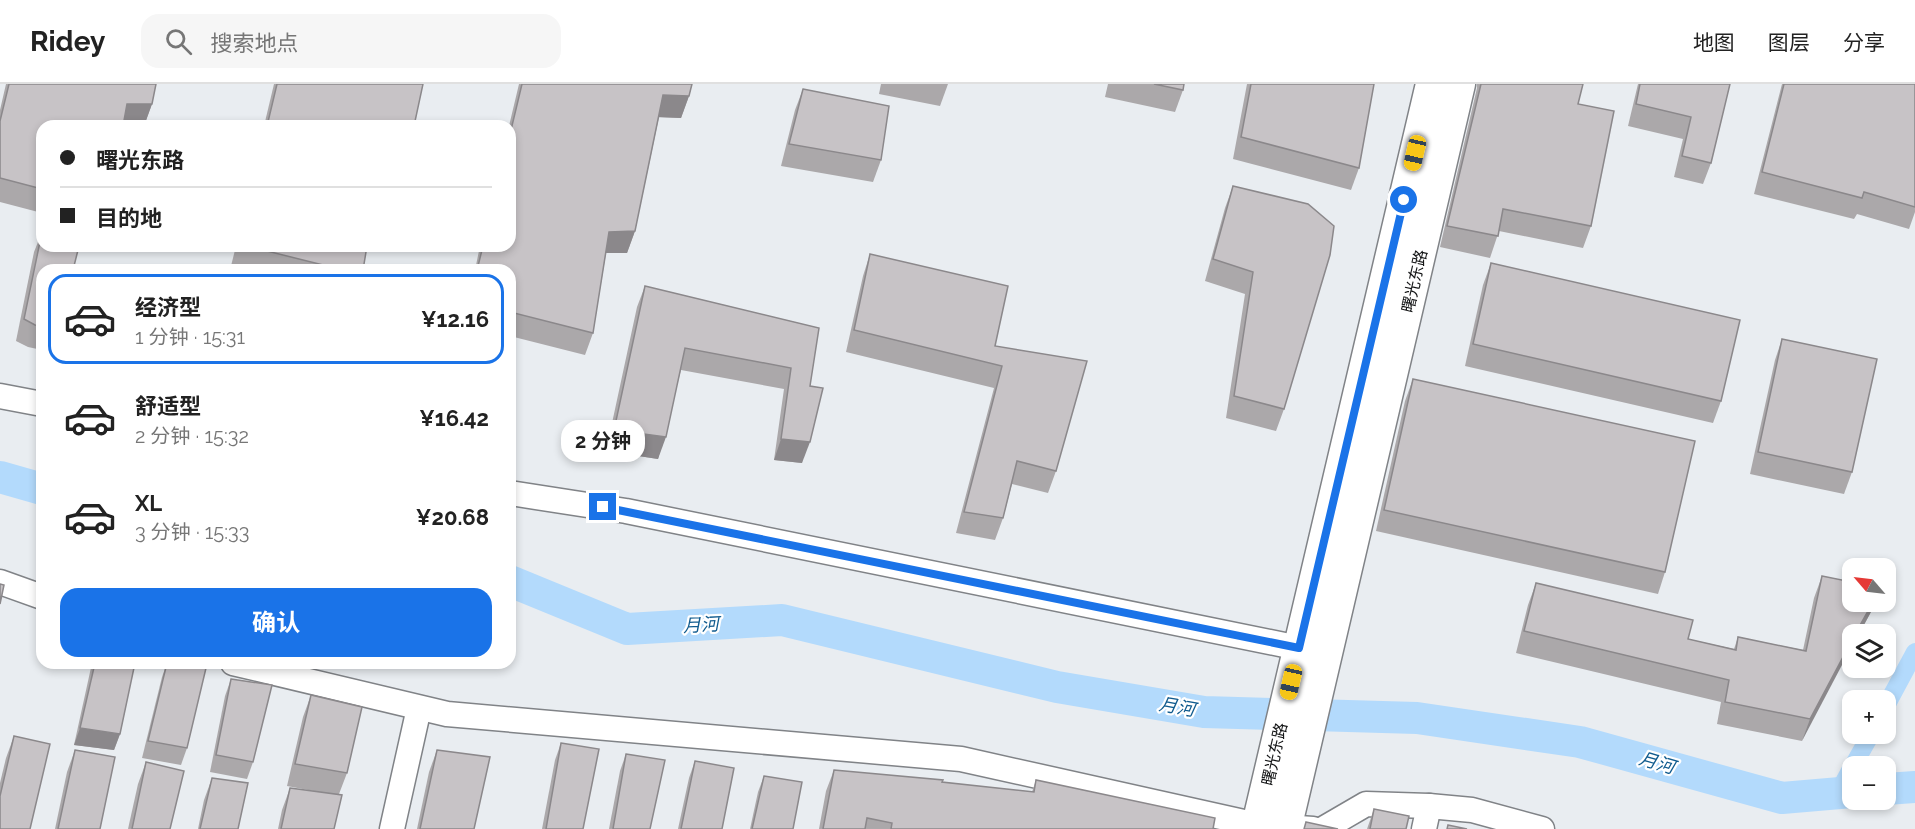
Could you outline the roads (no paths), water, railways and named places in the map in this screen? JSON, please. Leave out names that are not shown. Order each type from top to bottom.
[{"type":"main road","name":"曙光东路","points":[[1306,682],[1299,648],[1431,84]]},
{"type":"main road","name":"曙光东路","points":[[1257,827],[1283,780],[1306,682],[1460,84]]},
{"type":"main road","name":"曙光东路","points":[[1283,780],[1295,828]]},
{"type":"street","points":[[0,396],[36,403]]},
{"type":"street","points":[[516,494],[626,511],[1299,648]]},
{"type":"street","points":[[0,582],[36,595]]},
{"type":"street","points":[[258,669],[447,714],[961,759],[1257,827],[1295,828]]},
{"type":"street","points":[[392,829],[419,708]]},
{"type":"street","points":[[1323,829],[1366,804],[1472,810],[1542,829]]},
{"type":"street","points":[[1424,829],[1429,806]]},
{"type":"waterway","name":"月河","points":[[0,477],[36,487]]},
{"type":"waterway","name":"月河","points":[[516,583],[627,629],[782,620],[1057,687],[1204,712],[1417,718],[1580,742],[1782,798],[1842,793]]},
{"type":"waterway","points":[[1895,690],[1915,652]]},
{"type":"waterway","points":[[1859,756],[1865,744]]},
{"type":"waterway","points":[[1838,793],[1842,786]]},
{"type":"waterway","name":"月河","points":[[1896,788],[1915,787]]}]
